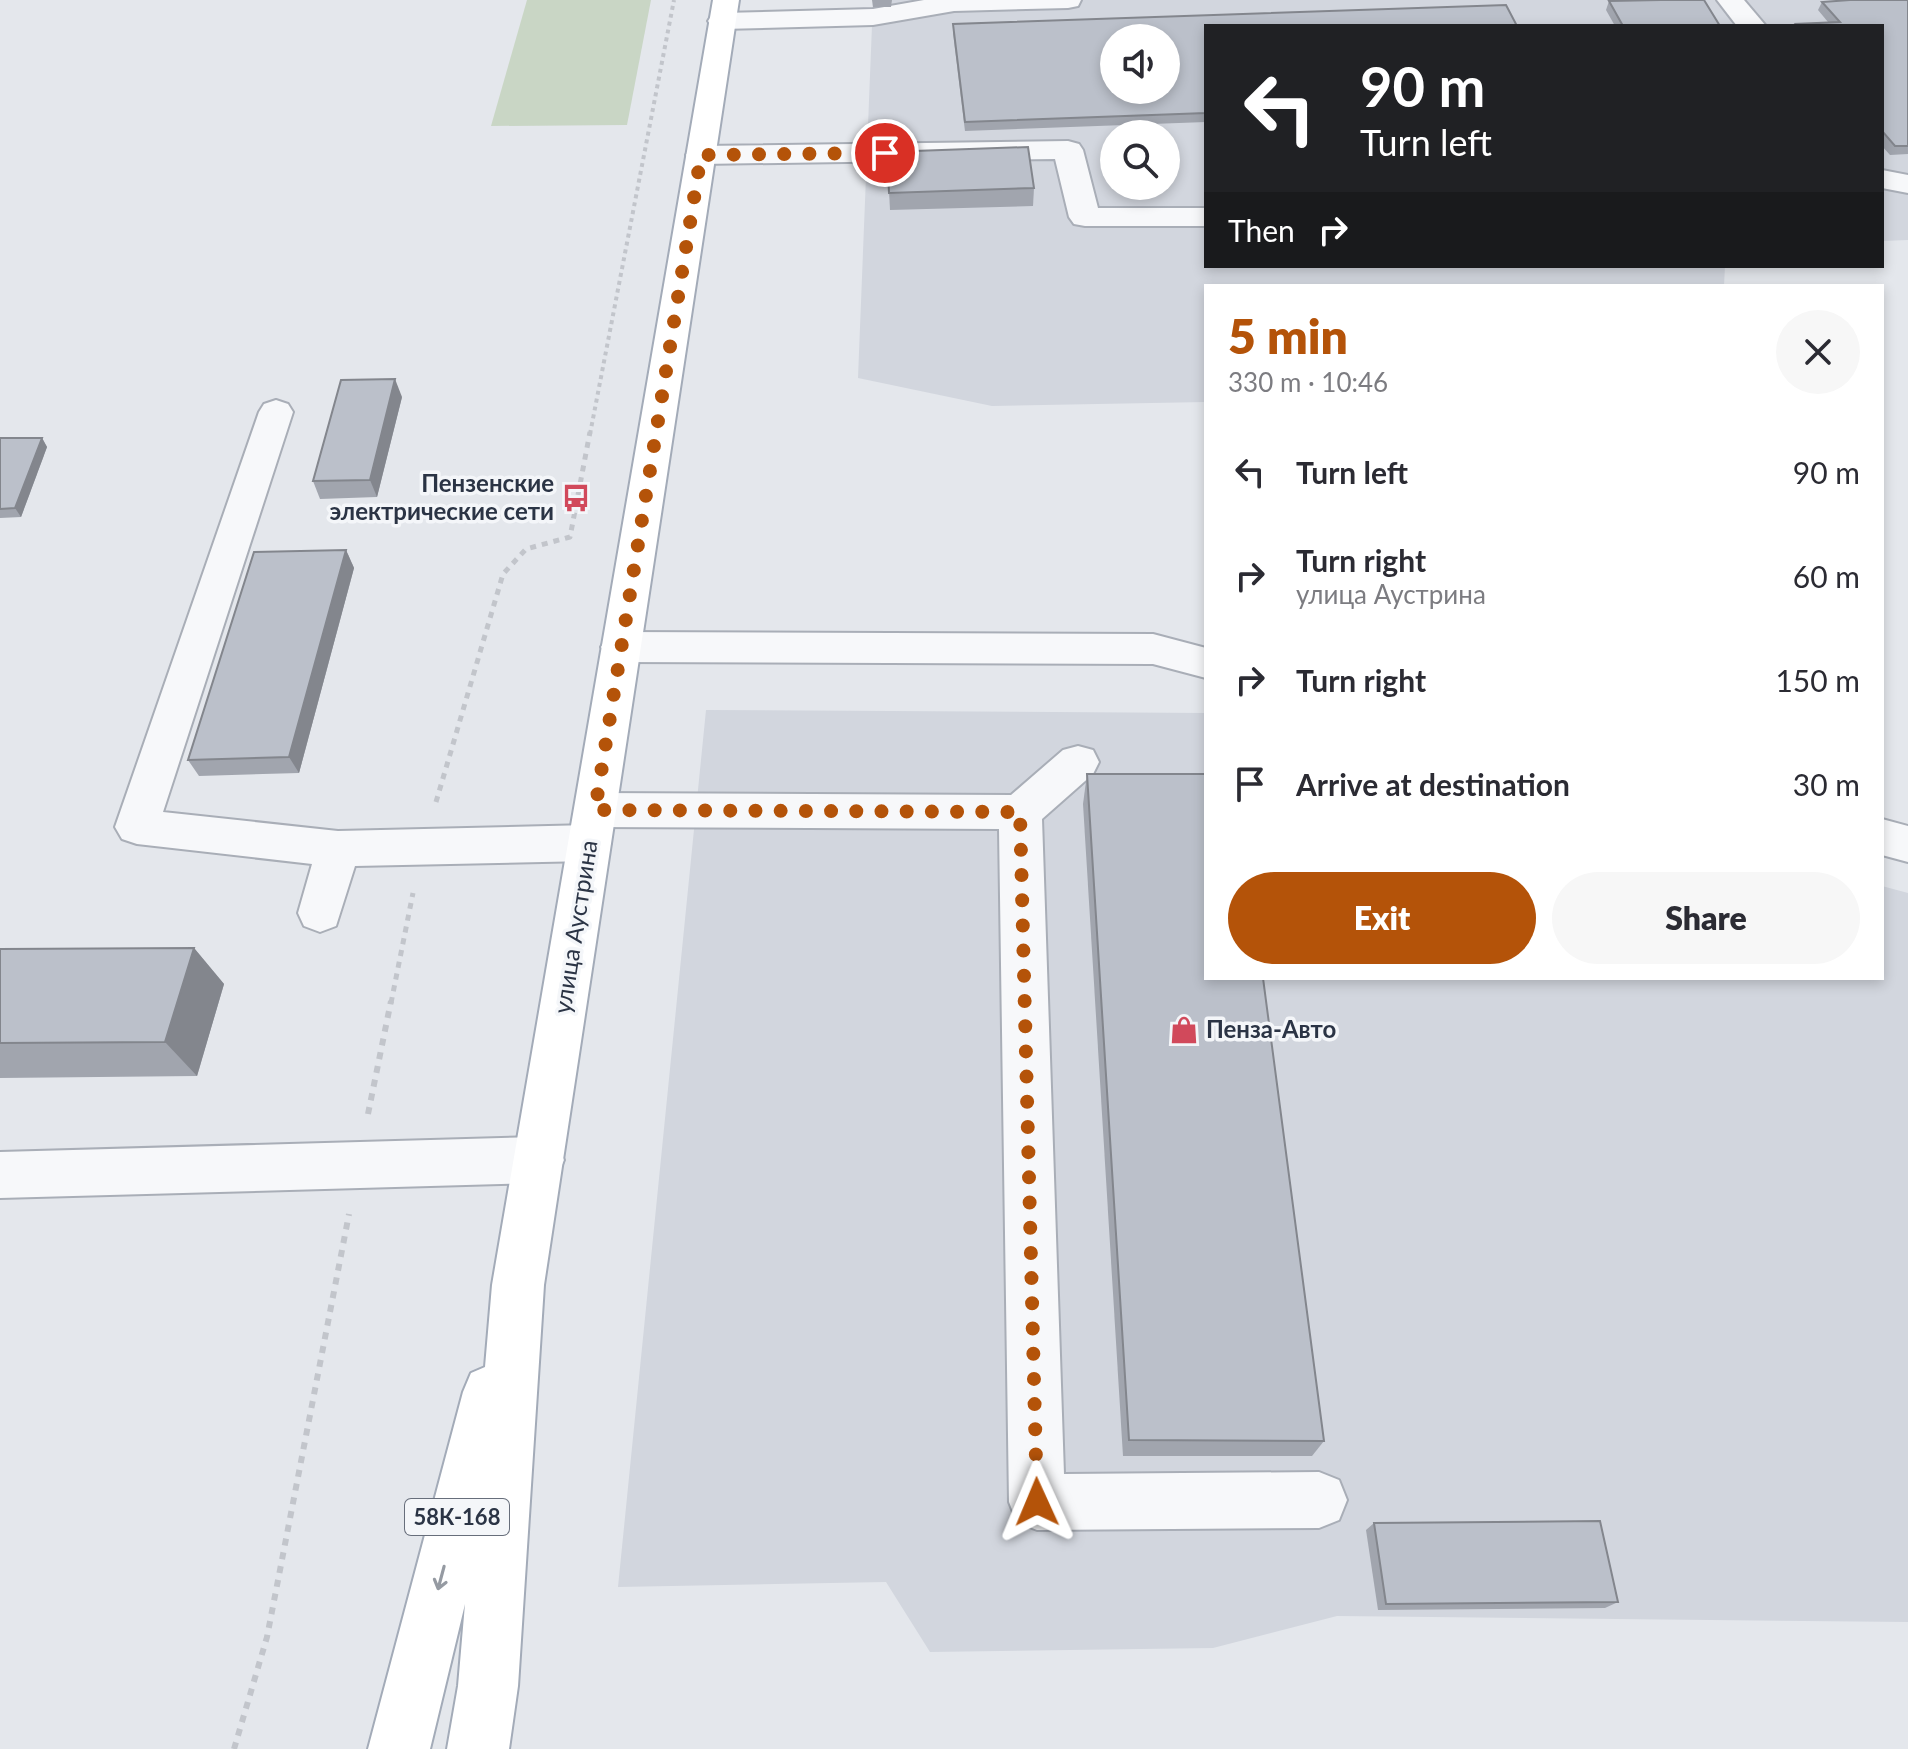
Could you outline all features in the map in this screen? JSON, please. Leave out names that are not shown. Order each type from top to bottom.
[{"type":"main road","name":"улица Аустрина","points":[[518,1285],[724,10]]},
{"type":"main road","name":"58К-168","points":[[397,1749],[518,1285]]},
{"type":"main road","points":[[478,1749],[488,1686],[518,1285]]},
{"type":"main road","points":[[488,1686],[492,1749]]},
{"type":"lane","points":[[724,10],[873,17],[954,3],[1068,0]]},
{"type":"lane","points":[[1730,0],[1750,24]]},
{"type":"lane","points":[[701,155],[1068,150],[1085,217],[1204,217]]},
{"type":"lane","points":[[1884,179],[1908,184]]},
{"type":"lane","points":[[276,412],[137,827],[338,849],[592,826],[1020,812],[1078,762]]},
{"type":"lane","points":[[621,647],[1153,649],[1204,662]]},
{"type":"lane","points":[[1020,812],[1037,1502],[1319,1500]]},
{"type":"lane","points":[[1884,838],[1908,844]]},
{"type":"lane","points":[[320,913],[338,849]]},
{"type":"lane","points":[[0,1175],[539,1160]]},
{"type":"path","points":[[570,537],[674,0]]},
{"type":"shaded area","points":[[873,0],[1908,0],[1908,240],[1884,241],[1884,24],[1204,24],[1204,268],[1725,268],[1724,284],[1204,284],[1204,402],[992,406],[858,378]]},
{"type":"shaded area","points":[[706,710],[1204,713],[1204,980],[1884,980],[1884,887],[1908,893],[1908,1622],[1337,1616],[1213,1648],[930,1652],[886,1582],[618,1587]]},
{"type":"green space","points":[[527,0],[651,0],[627,125],[491,126]]},
{"type":"building","points":[[1704,0],[1719,24],[1622,24],[1609,1]]},
{"type":"building","points":[[1908,0],[1908,146],[1895,146],[1884,133],[1884,24],[1796,24],[1840,22],[1822,2]]},
{"type":"building","points":[[1506,5],[1516,24],[1204,24],[1204,113],[965,122],[953,24]]},
{"type":"building","points":[[1028,147],[1034,188],[889,193],[887,152]]},
{"type":"building","points":[[395,379],[370,480],[313,481],[341,380]]},
{"type":"building","points":[[0,438],[42,438],[15,508],[0,509]]},
{"type":"building","points":[[346,550],[289,757],[188,760],[254,552]]},
{"type":"building","points":[[1087,774],[1204,774],[1204,980],[1263,980],[1324,1441],[1129,1440]]},
{"type":"building","points":[[194,948],[165,1042],[0,1043],[0,949]]},
{"type":"building","points":[[1600,1521],[1618,1602],[1386,1604],[1374,1523]]},
{"type":"place","name":"Пензенские электрические сети","points":[[576,498]]},
{"type":"place","name":"Пенза-Авто","points":[[1184,1030]]},
{"type":"route","points":[[885,153],[701,155],[595,810],[1020,812],[1037,1502]]}]
